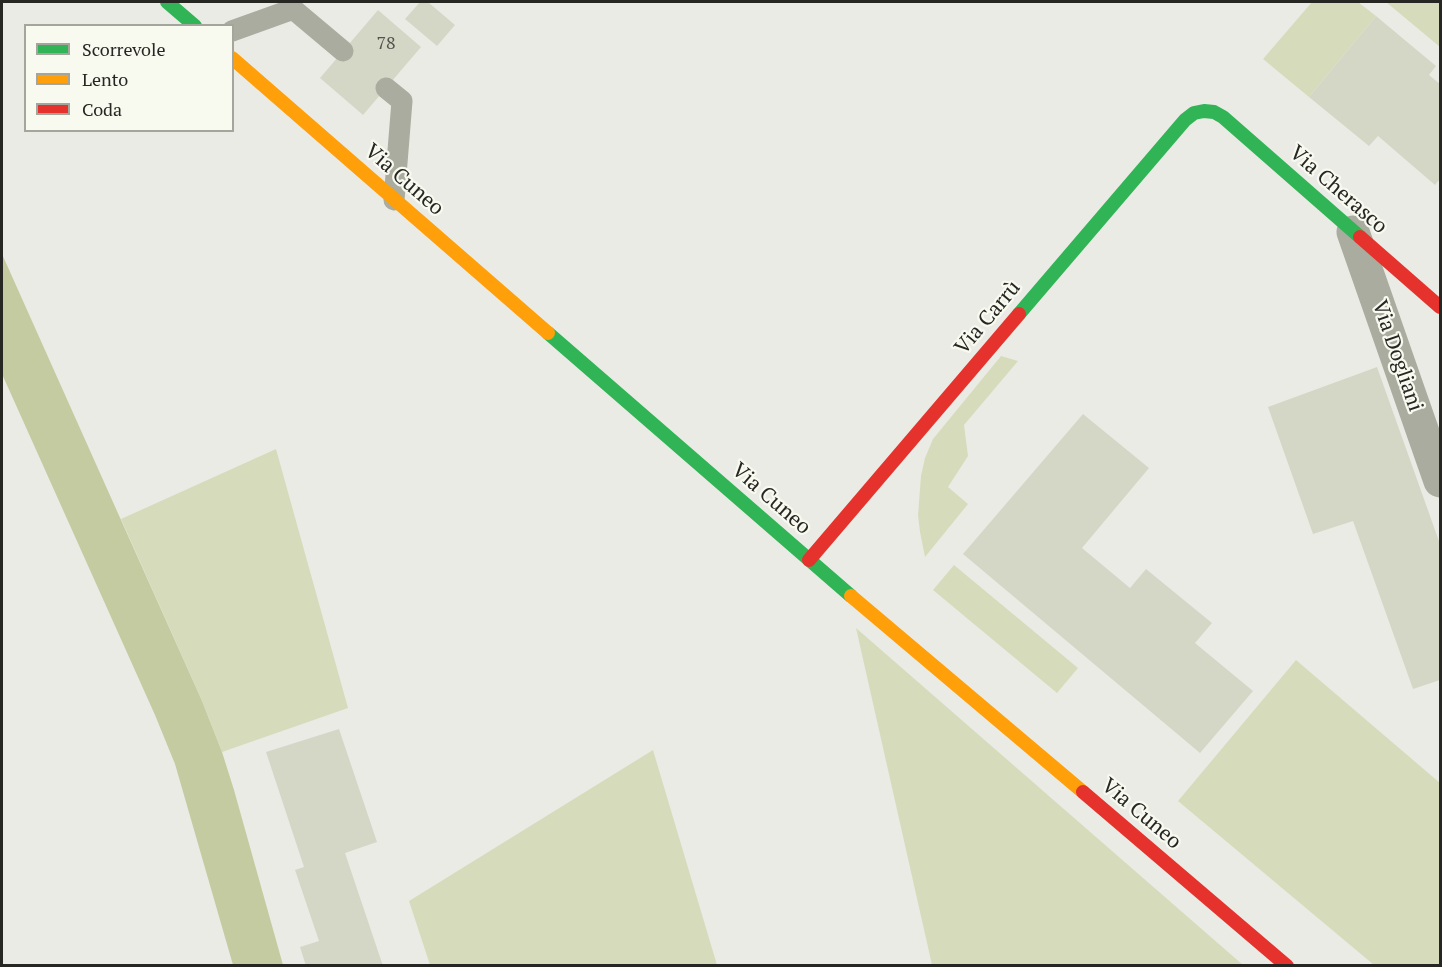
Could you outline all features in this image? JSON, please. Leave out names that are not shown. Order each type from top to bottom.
[{"type":"main road","points":[[168,2],[193,24]]},
{"type":"main road","name":"Via Cuneo","points":[[234,60],[809,560],[1287,966]]},
{"type":"main road","name":"Via Cherasco","points":[[1204,111],[1214,112],[1223,117],[1440,307]]},
{"type":"main road","name":"Via Carrù","points":[[809,560],[1185,120],[1194,113],[1204,111]]},
{"type":"street","name":"Via Dogliani","points":[[1353,232],[1440,481]]},
{"type":"lane","points":[[234,30],[293,9],[343,51]]},
{"type":"lane","points":[[386,88],[402,101],[394,200]]},
{"type":"green space","points":[[1312,2],[1358,2],[1376,16],[1309,97],[1263,59]]},
{"type":"green space","points":[[1386,2],[1440,2],[1440,47]]},
{"type":"green space","points":[[2,254],[202,701],[234,790],[283,965],[233,965],[175,764],[2,374]]},
{"type":"green space","points":[[1001,356],[1018,361],[964,425],[968,456],[948,487],[968,504],[925,557],[918,515],[925,458],[933,439]]},
{"type":"green space","points":[[276,449],[348,708],[222,752],[202,701],[121,519]]},
{"type":"green space","points":[[954,565],[1078,668],[1057,693],[933,590]]},
{"type":"green space","points":[[856,628],[1243,965],[932,965]]},
{"type":"green space","points":[[1296,660],[1440,783],[1440,965],[1374,965],[1178,801]]},
{"type":"green space","points":[[653,750],[717,965],[430,965],[409,901]]},
{"type":"building","points":[[420,2],[428,2],[455,25],[437,46],[405,19]]},
{"type":"building","points":[[378,10],[421,47],[363,115],[320,78]]},
{"type":"building","points":[[1376,16],[1436,66],[1429,75],[1440,84],[1440,179],[1435,185],[1378,136],[1369,146],[1309,97]]},
{"type":"building","points":[[1377,367],[1440,544],[1440,680],[1413,689],[1353,521],[1313,534],[1268,407]]},
{"type":"building","points":[[1083,414],[1149,468],[1082,548],[1130,588],[1146,569],[1212,623],[1195,643],[1253,691],[1200,753],[963,554]]},
{"type":"building","points":[[339,729],[377,842],[345,853],[383,966],[306,966],[300,947],[319,941],[295,870],[304,867],[266,752]]},
{"type":"traffic: fast","points":[[167,2],[193,24]]},
{"type":"traffic: fast","points":[[1019,314],[1185,120],[1194,113],[1214,112],[1223,117],[1360,237]]},
{"type":"traffic: fast","points":[[548,333],[851,596]]},
{"type":"traffic: slow","points":[[234,60],[548,333]]},
{"type":"traffic: slow","points":[[851,596],[1083,792]]},
{"type":"traffic: jam","points":[[1360,237],[1440,307]]},
{"type":"traffic: jam","points":[[809,560],[1019,314]]},
{"type":"traffic: jam","points":[[1083,792],[1287,966]]}]
